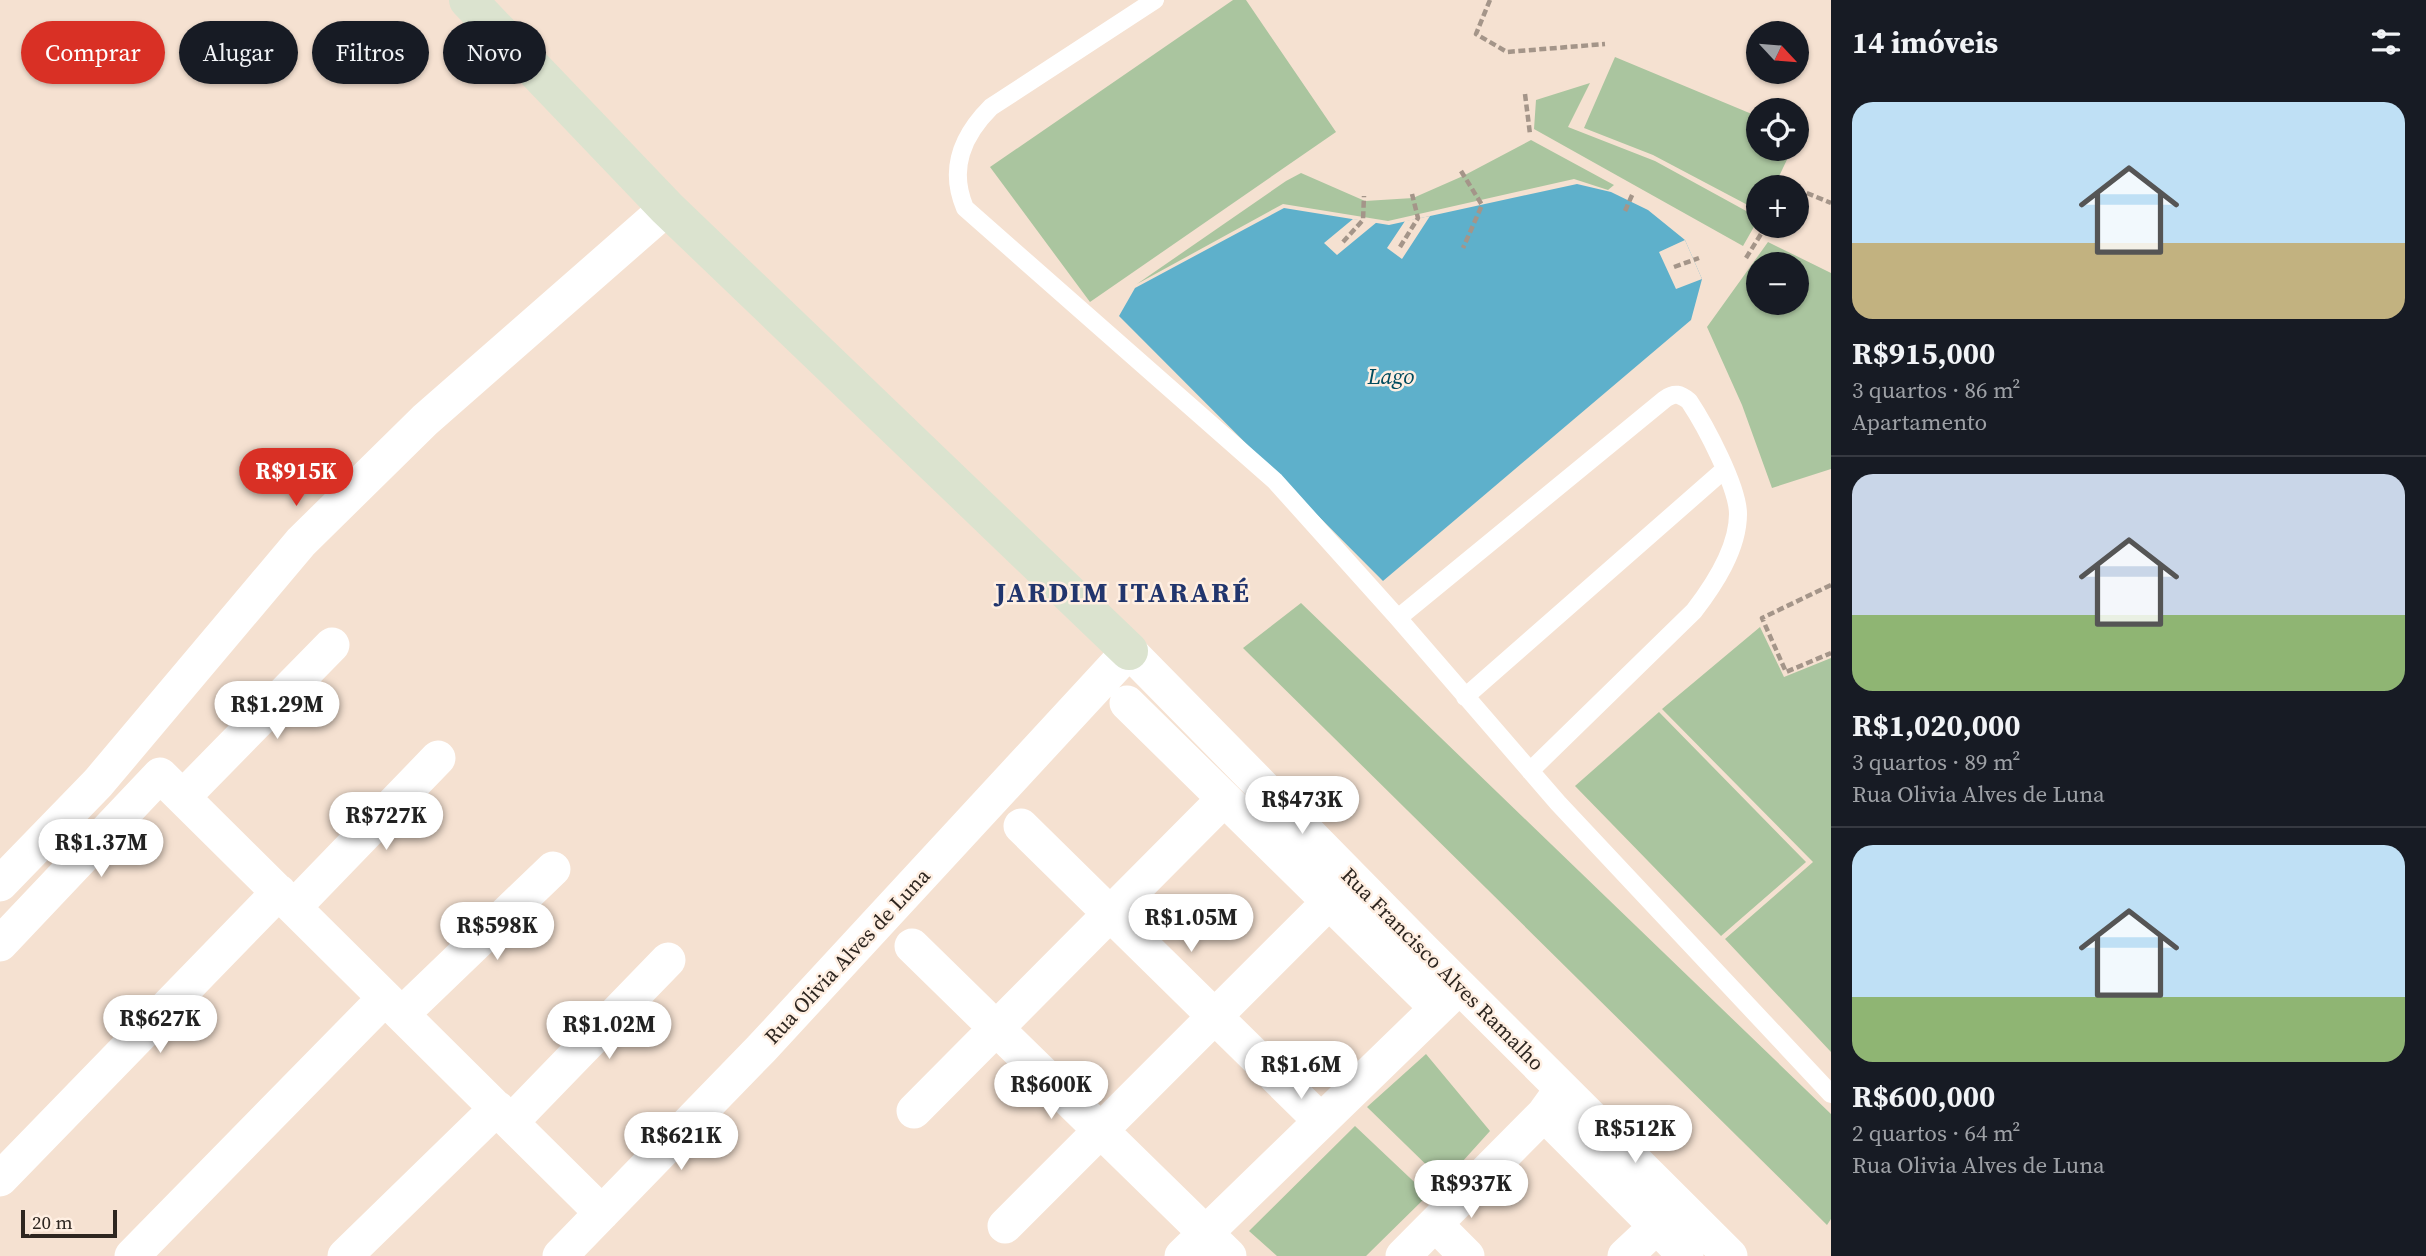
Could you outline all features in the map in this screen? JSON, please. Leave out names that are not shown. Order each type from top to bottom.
[{"type":"street","points":[[468,0],[667,208],[1129,651]]},
{"type":"street","points":[[0,884],[98,783],[301,542],[425,420],[667,208]]},
{"type":"street","points":[[183,797],[332,645]]},
{"type":"street","name":"Rua Francisco Alves Ramalho","points":[[1129,651],[1449,997],[1553,1101],[1730,1256]]},
{"type":"street","name":"Rua Olivia Alves de Luna","points":[[560,1256],[761,1049],[1129,651]]},
{"type":"street","points":[[912,946],[1101,1130],[1205,1248],[1321,1121],[1449,997],[1329,902],[1127,703]]},
{"type":"street","points":[[0,1179],[286,900],[438,758]]},
{"type":"street","points":[[0,944],[160,775],[602,1213]]},
{"type":"street","points":[[914,1111],[1224,799]]},
{"type":"street","points":[[1021,827],[1321,1121]]},
{"type":"street","points":[[132,1256],[393,1006],[553,869]]},
{"type":"street","points":[[1005,1226],[1329,902]]},
{"type":"street","points":[[345,1256],[504,1115],[668,960]]},
{"type":"street","points":[[1403,1256],[1553,1101],[1656,1227],[1686,1256]]},
{"type":"street","points":[[1435,1224],[1467,1256]]},
{"type":"street","points":[[1625,1256],[1656,1227]]},
{"type":"lane","points":[[1155,0],[991,107],[974,124],[962,146],[959,188],[965,208],[1275,481],[1530,771],[1831,1094]]},
{"type":"lane","points":[[1398,618],[1672,395],[1681,395],[1691,404],[1725,470],[1737,503],[1737,522],[1728,554],[1707,594],[1693,611],[1530,771]]},
{"type":"lane","points":[[1465,696],[1725,470]]},
{"type":"path","points":[[1490,0],[1476,34],[1507,52],[1605,44]]},
{"type":"path","points":[[1525,94],[1530,134]]},
{"type":"path","points":[[1461,171],[1482,205],[1463,248]]},
{"type":"path","points":[[1625,211],[1633,193]]},
{"type":"path","points":[[1809,193],[1831,202]]},
{"type":"path","points":[[1399,247],[1418,218],[1412,194]]},
{"type":"path","points":[[1343,242],[1363,220],[1364,196]]},
{"type":"path","points":[[1674,267],[1699,258]]},
{"type":"path","points":[[1831,585],[1762,618],[1786,672],[1831,653]]},
{"type":"green space","points":[[1233,0],[1246,0],[1336,132],[1090,302],[990,167]]},
{"type":"green space","points":[[1615,57],[1746,112],[1746,161],[1786,161],[1780,175],[1746,175],[1746,204],[1653,155],[1584,128]]},
{"type":"green space","points":[[1590,83],[1568,127],[1655,161],[1746,211],[1748,238],[1743,246],[1534,129],[1536,100]]},
{"type":"green space","points":[[1531,140],[1614,185],[1608,190],[1574,179],[1388,221],[1283,204],[1137,284],[1301,173],[1365,201],[1413,198],[1463,176]]},
{"type":"green space","points":[[1768,242],[1788,252],[1761,252]]},
{"type":"green space","points":[[1809,262],[1831,273],[1831,469],[1772,488],[1742,405],[1707,327],[1746,273],[1746,315],[1809,315]]},
{"type":"green space","points":[[1301,603],[1831,1114],[1831,1219],[1827,1225],[1243,648]]},
{"type":"green space","points":[[1760,627],[1784,677],[1831,658],[1831,1052],[1725,939],[1813,862],[1662,709]]},
{"type":"green space","points":[[1659,712],[1806,862],[1721,936],[1575,786]]},
{"type":"green space","points":[[1426,1054],[1490,1131],[1444,1182],[1367,1107]]},
{"type":"green space","points":[[1355,1126],[1428,1195],[1366,1256],[1277,1256],[1249,1231]]},
{"type":"water","name":"Lago","points":[[1577,184],[1611,192],[1648,210],[1685,240],[1702,279],[1691,320],[1383,581],[1119,316],[1135,288],[1284,208],[1389,225]]},
{"type":"pier","points":[[1430,216],[1402,259],[1387,248],[1405,221]]},
{"type":"pier","points":[[1353,219],[1377,222],[1337,255],[1324,243]]},
{"type":"pier","points":[[1685,240],[1702,279],[1676,289],[1659,252]]},
{"type":"district","name":"JARDIM ITARARÉ","points":[[1123,592]]}]
